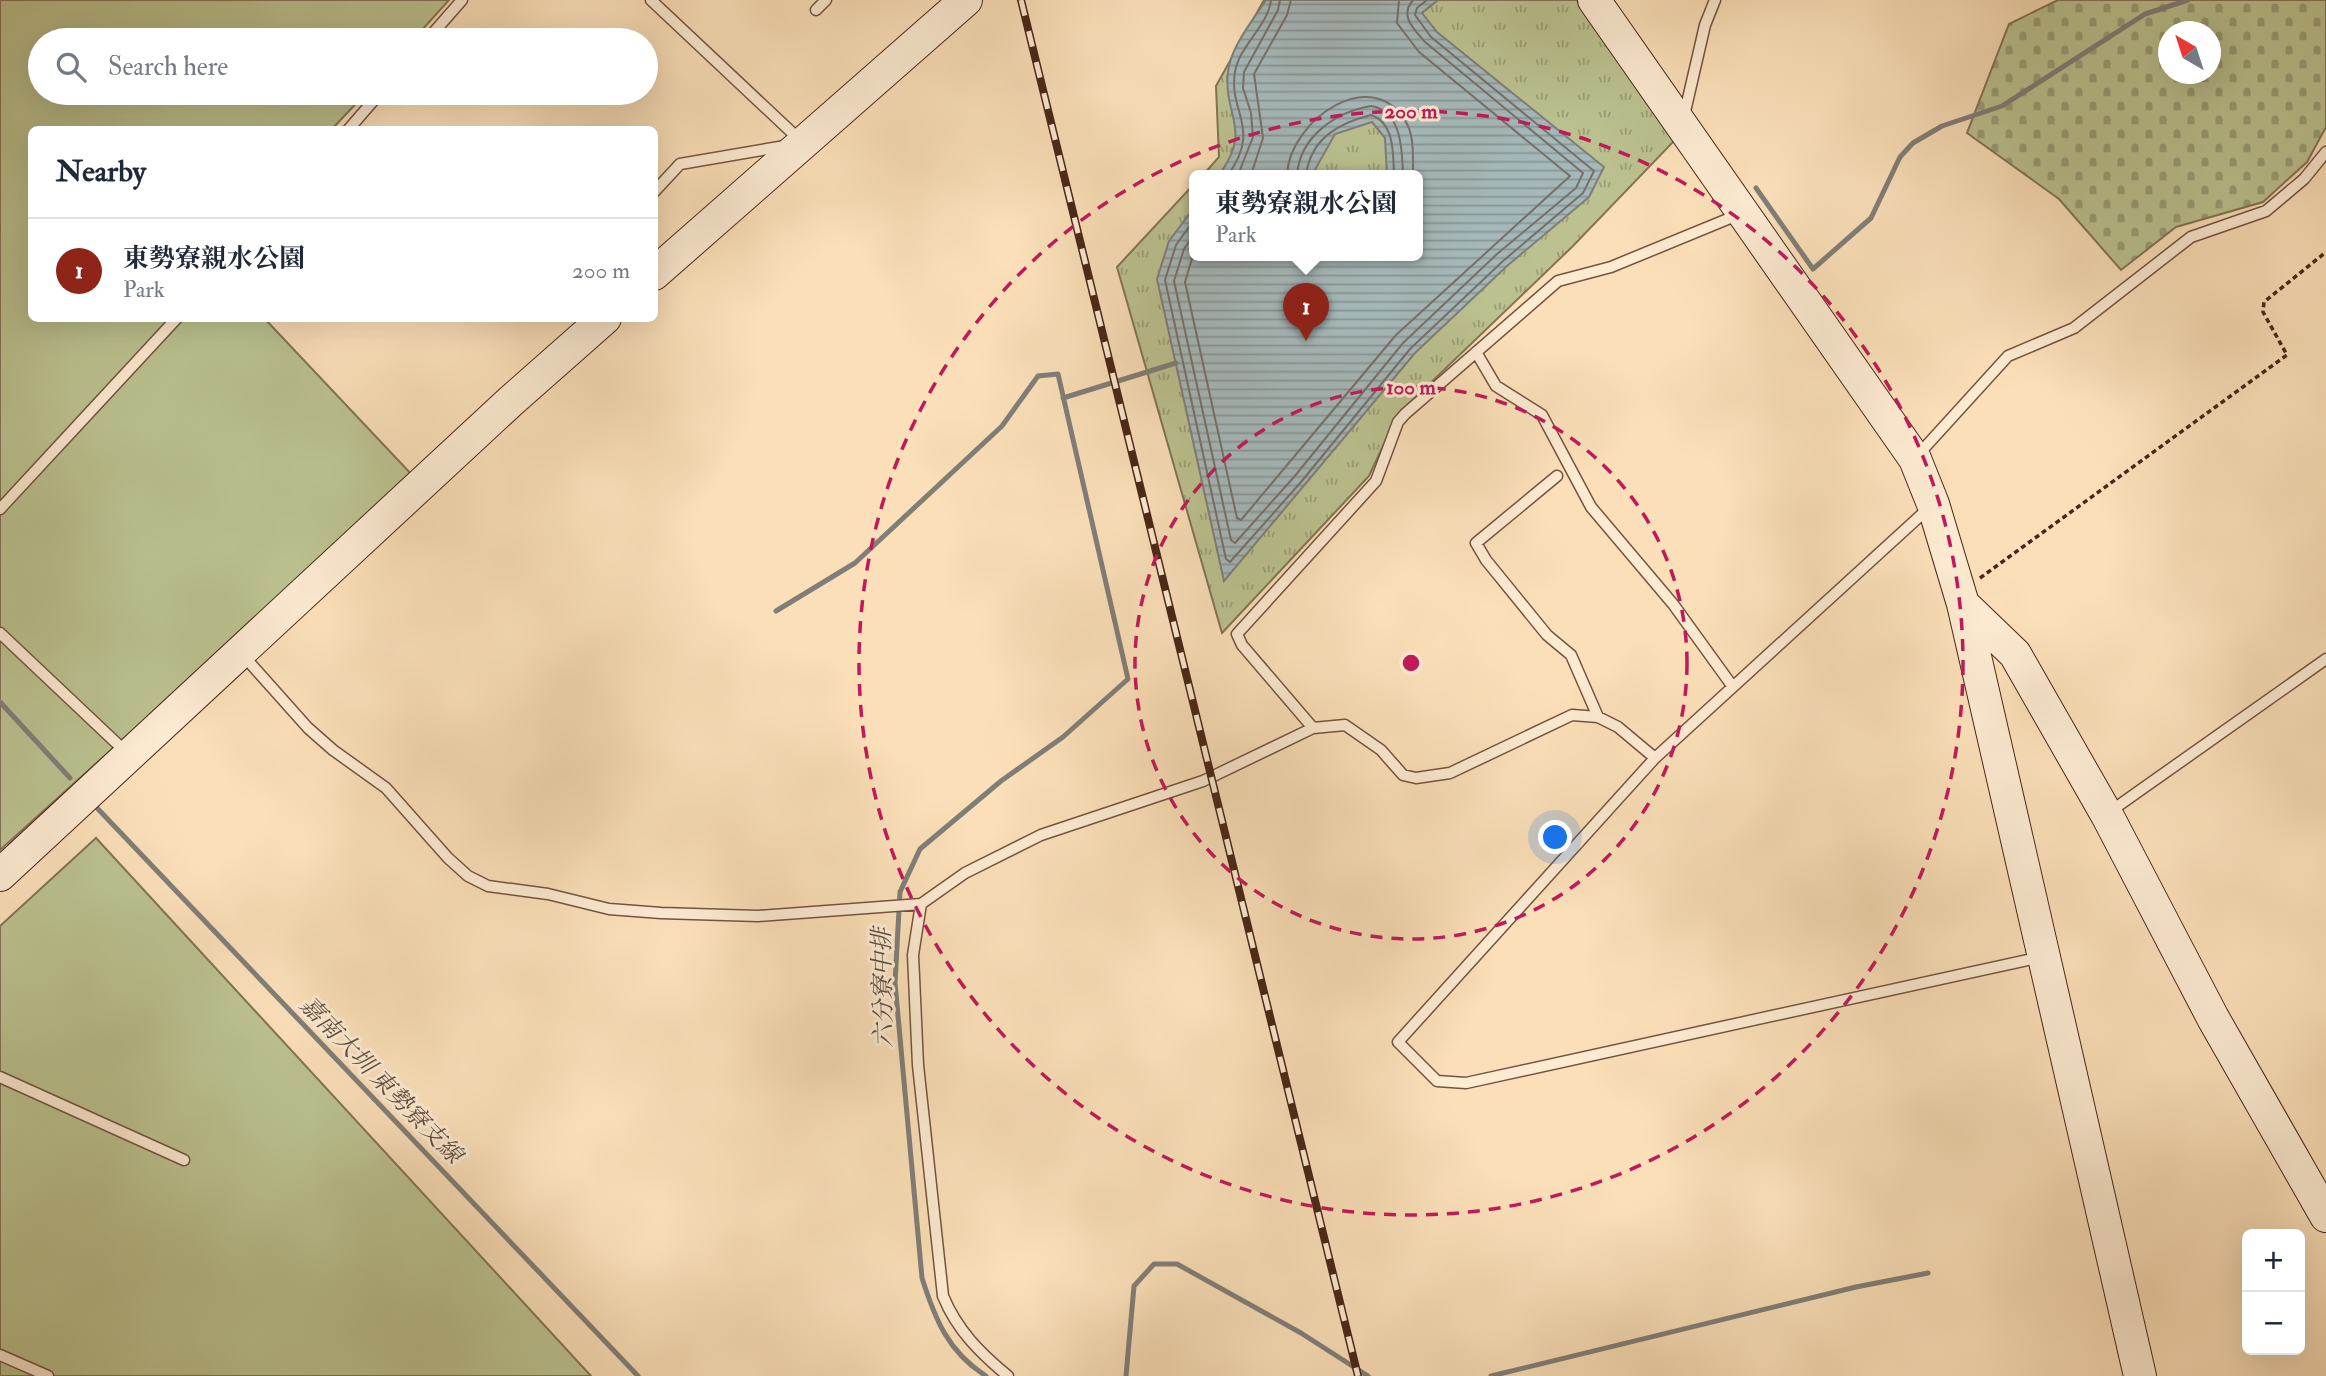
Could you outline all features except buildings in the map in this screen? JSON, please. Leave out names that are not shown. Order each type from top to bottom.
[{"type":"street","points":[[658,270],[966,0]]},
{"type":"street","points":[[1594,0],[1915,458],[1933,504],[1963,604],[2140,1376]]},
{"type":"street","points":[[0,876],[600,322]]},
{"type":"street","points":[[1963,604],[2015,654],[2107,814],[2213,1018],[2326,1216]]},
{"type":"lane","points":[[437,28],[462,0]]},
{"type":"lane","points":[[651,0],[803,143]]},
{"type":"lane","points":[[816,10],[826,0]]},
{"type":"lane","points":[[1682,126],[1705,25],[1715,0]]},
{"type":"lane","points":[[351,126],[370,105]]},
{"type":"lane","points":[[658,188],[680,164],[803,143]]},
{"type":"lane","points":[[1915,458],[2008,356],[2074,328],[2190,237],[2266,211],[2305,179],[2326,152]]},
{"type":"lane","points":[[1313,728],[1242,645],[1237,634],[1376,481],[1398,422],[1558,281],[1611,267],[1743,213]]},
{"type":"lane","points":[[0,509],[173,322]]},
{"type":"lane","points":[[1476,352],[1496,386],[1542,415],[1591,507],[1673,604],[1733,687]]},
{"type":"lane","points":[[1557,476],[1476,542],[1486,560],[1548,635],[1571,655],[1598,717]]},
{"type":"lane","points":[[1933,504],[1655,758],[1398,1042],[1437,1081],[1466,1083],[2043,957]]},
{"type":"lane","points":[[0,633],[129,755]]},
{"type":"lane","points":[[240,652],[254,671],[316,735],[386,788],[448,858],[468,876],[488,886],[548,894],[609,909],[661,913],[758,916],[917,904],[965,873],[1041,835],[1203,781],[1313,728],[1345,725],[1381,750],[1403,775],[1416,778],[1450,773],[1572,715],[1598,717],[1630,735],[1655,758]]},
{"type":"lane","points":[[2107,814],[2326,659]]},
{"type":"lane","points":[[917,904],[913,956],[918,1065],[943,1296],[952,1318],[967,1338],[1008,1376]]},
{"type":"lane","points":[[0,1077],[184,1160]]},
{"type":"lane","points":[[0,1355],[48,1376]]},
{"type":"path","points":[[1963,604],[1983,573],[2287,355],[2263,312],[2264,302],[2326,252]]},
{"type":"green space","points":[[0,0],[449,0],[424,28],[28,28],[28,105],[355,105],[335,126],[28,126],[28,322],[268,322],[414,477],[0,850]]},
{"type":"green space","points":[[1264,0],[1577,0],[1674,141],[1573,246],[1398,414],[1369,476],[1222,633],[1117,267],[1189,189],[1189,261],[1423,261],[1423,170],[1207,170],[1219,157],[1216,86]]},
{"type":"green space","points":[[2058,0],[2326,0],[2326,127],[2307,162],[2263,202],[2176,227],[2121,270],[2059,199],[1967,133],[2009,24]]},
{"type":"green space","points":[[96,838],[591,1376],[0,1376],[0,926]]},
{"type":"water","points":[[1266,0],[1438,0],[1422,13],[1437,32],[1604,167],[1589,197],[1507,266],[1415,353],[1224,581],[1157,279],[1169,241],[1189,215],[1189,261],[1423,261],[1423,170],[1387,170],[1385,138],[1372,122],[1335,134],[1315,170],[1222,170],[1234,146],[1235,134],[1229,100],[1228,72],[1233,53]]},
{"type":"waterway","points":[[1756,188],[1813,269],[1871,218],[1900,157],[1913,143],[1942,126],[2002,106],[2145,14],[2188,0]]},
{"type":"waterway","points":[[1063,398],[1176,363]]},
{"type":"waterway","name":"六分寮中排","points":[[776,611],[855,563],[1002,426],[1038,376],[1058,374],[1128,679],[1063,737],[1001,781],[920,849],[900,892],[895,983],[922,1278],[938,1321],[952,1345],[973,1367],[986,1376]]},
{"type":"waterway","name":"嘉南大圳 東勢寮支線","points":[[0,702],[70,778]]},
{"type":"waterway","name":"嘉南大圳 東勢寮支線","points":[[98,809],[638,1376]]},
{"type":"waterway","points":[[1126,1376],[1134,1286],[1154,1264],[1177,1264],[1301,1333],[1368,1376]]},
{"type":"waterway","points":[[1491,1376],[1856,1287],[1928,1273]]},
{"type":"railway","points":[[1021,0],[1358,1376]]},
{"type":"place","name":"東勢寮親水公園","points":[[1306,341]]}]
